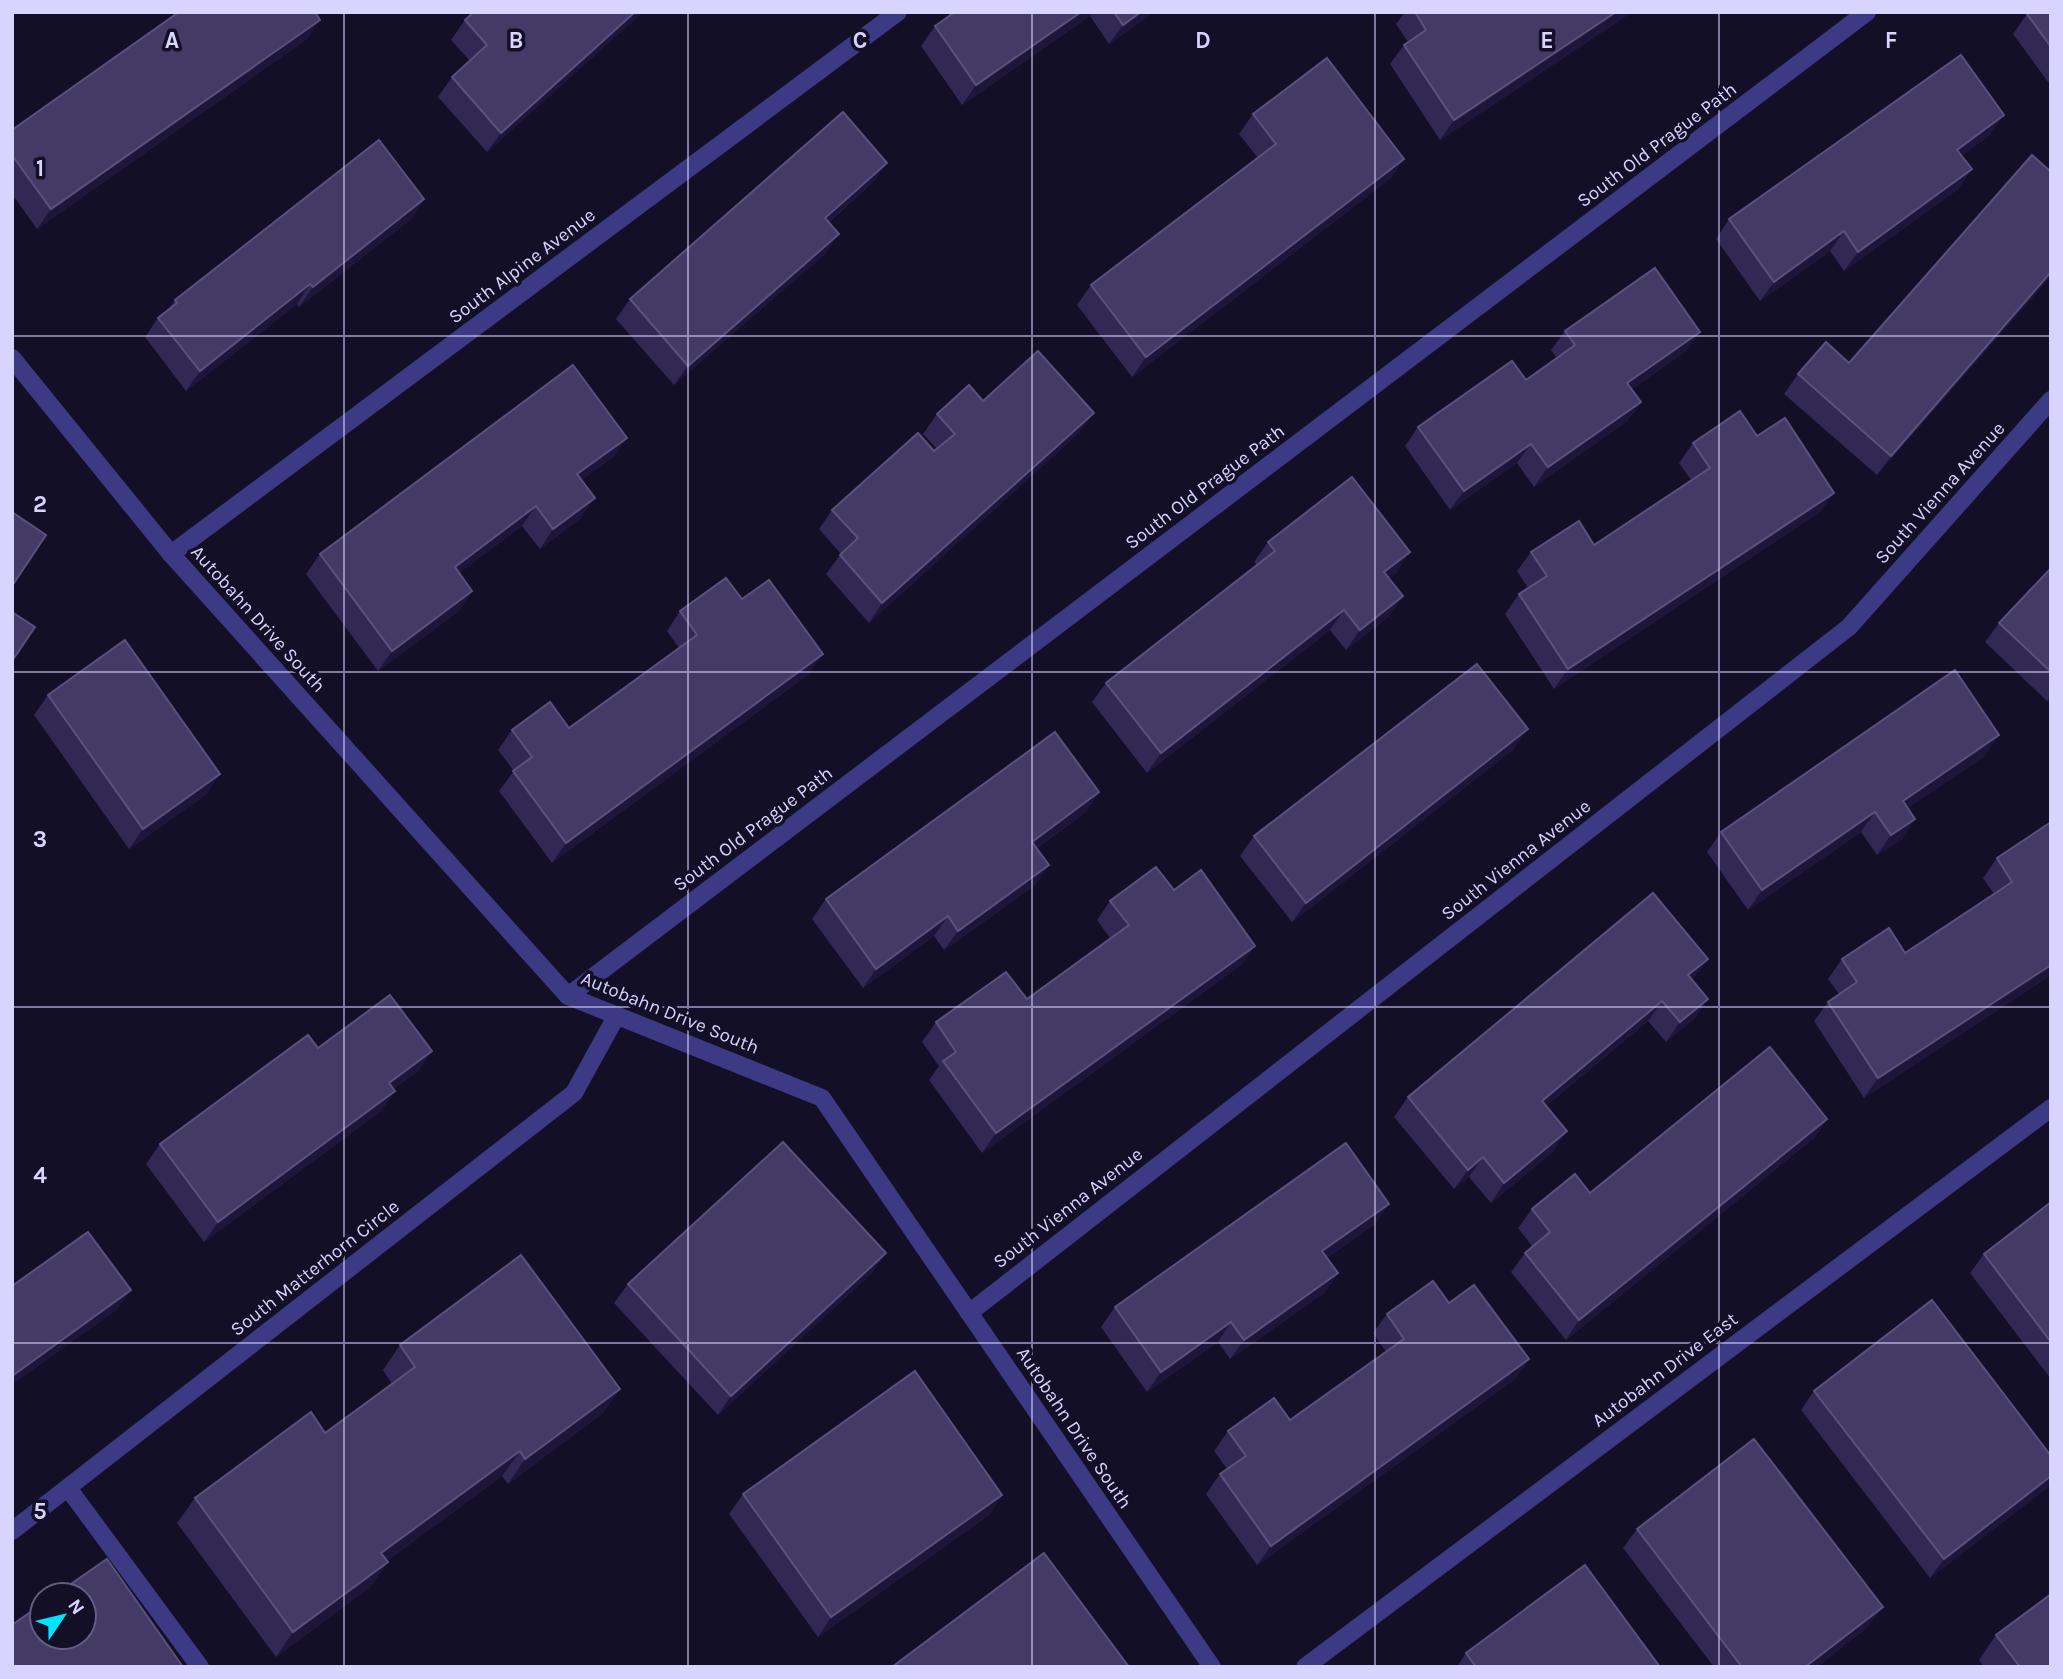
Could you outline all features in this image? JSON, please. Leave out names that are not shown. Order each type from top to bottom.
[{"type":"street","name":"South Alpine Avenue","points":[[171,554],[898,12]]},
{"type":"street","name":"South Old Prague Path","points":[[568,996],[1867,12]]},
{"type":"street","name":"Autobahn Drive South","points":[[12,358],[171,554],[568,996],[821,1098],[1212,1667]]},
{"type":"street","name":"South Vienna Avenue","points":[[968,1313],[1849,627],[2051,400]]},
{"type":"street","name":"South Matterhorn Circle","points":[[12,1531],[574,1093],[617,1015]]},
{"type":"street","name":"Autobahn Drive East","points":[[1305,1667],[2051,1108]]},
{"type":"street","points":[[68,1488],[200,1667]]},
{"type":"building","points":[[179,12],[315,12],[320,20],[51,209],[12,155],[12,130]]},
{"type":"building","points":[[474,12],[635,12],[501,133],[452,77],[487,45],[465,20]]},
{"type":"building","points":[[955,12],[1081,12],[976,85],[935,26]]},
{"type":"building","points":[[1114,12],[1141,12],[1123,25]]},
{"type":"building","points":[[1415,12],[1616,12],[1454,120],[1404,45],[1426,30]]},
{"type":"building","points":[[2051,12],[2051,47],[2027,14]]},
{"type":"building","points":[[1961,55],[2004,115],[1957,150],[1972,169],[1858,252],[1844,231],[1774,282],[1729,219]]},
{"type":"building","points":[[1327,58],[1404,159],[1146,357],[1091,285],[1276,144],[1253,114]]},
{"type":"building","points":[[843,112],[887,163],[825,218],[839,234],[688,366],[630,299]]},
{"type":"building","points":[[379,140],[424,199],[313,287],[310,284],[200,371],[158,318],[177,303],[175,300]]},
{"type":"building","points":[[2032,155],[2051,172],[2051,272],[1891,456],[1798,374],[1826,342],[1849,363]]},
{"type":"building","points":[[1655,268],[1700,332],[1627,383],[1641,402],[1548,467],[1531,444],[1464,491],[1418,427],[1512,361],[1526,380],[1575,345],[1565,331]]},
{"type":"building","points":[[1038,351],[1094,413],[882,603],[840,555],[858,538],[832,510],[918,433],[934,451],[955,434],[937,414],[969,385],[983,401]]},
{"type":"building","points":[[573,365],[627,438],[577,474],[595,498],[553,529],[536,506],[455,567],[472,591],[392,651],[320,554]]},
{"type":"building","points":[[1740,411],[1757,436],[1785,418],[1834,493],[1568,669],[1519,594],[1547,576],[1531,552],[1579,521],[1594,545],[1710,468],[1693,443]]},
{"type":"building","points":[[1352,477],[1410,552],[1384,572],[1403,596],[1360,630],[1344,610],[1161,753],[1106,683],[1275,551],[1268,542]]},
{"type":"building","points":[[12,512],[46,535],[12,586]]},
{"type":"building","points":[[2051,568],[2051,672],[1999,623]]},
{"type":"building","points":[[726,578],[742,599],[769,580],[823,654],[566,843],[513,771],[532,757],[512,730],[550,702],[569,728],[697,635],[680,611]]},
{"type":"building","points":[[12,612],[35,627],[12,661]]},
{"type":"building","points":[[125,640],[220,774],[143,829],[48,695]]},
{"type":"building","points":[[1477,664],[1528,729],[1306,903],[1254,836]]},
{"type":"building","points":[[1955,670],[1999,735],[1903,801],[1915,819],[1891,835],[1875,812],[1762,890],[1721,832]]},
{"type":"building","points":[[1055,732],[1099,792],[1032,842],[1049,865],[958,931],[948,916],[876,969],[826,899]]},
{"type":"building","points":[[2051,822],[2051,965],[1878,1078],[1828,1002],[1857,982],[1842,959],[1889,928],[1905,953],[2012,882],[1997,858]]},
{"type":"building","points":[[1156,867],[1174,890],[1201,870],[1255,946],[996,1133],[943,1061],[956,1052],[936,1022],[1006,972],[1027,999],[1129,925],[1110,901]]},
{"type":"building","points":[[1653,893],[1708,959],[1688,975],[1708,999],[1680,1022],[1662,1001],[1542,1101],[1567,1131],[1504,1183],[1483,1157],[1468,1170],[1408,1097]]},
{"type":"building","points":[[390,995],[432,1051],[389,1083],[395,1091],[218,1222],[160,1144],[308,1035],[318,1048]]},
{"type":"building","points":[[1770,1047],[1827,1119],[1579,1320],[1525,1253],[1550,1232],[1532,1209],[1575,1174],[1590,1193]]},
{"type":"building","points":[[783,1142],[886,1253],[731,1396],[628,1284]]},
{"type":"building","points":[[1346,1143],[1389,1204],[1322,1251],[1338,1273],[1244,1340],[1231,1322],[1161,1372],[1115,1307]]},
{"type":"building","points":[[2051,1202],[2051,1342],[1984,1254]]},
{"type":"building","points":[[88,1232],[131,1290],[12,1376],[12,1286]]},
{"type":"building","points":[[521,1255],[620,1389],[525,1459],[520,1451],[381,1553],[388,1562],[293,1632],[195,1498],[311,1412],[325,1433],[415,1367],[400,1345]]},
{"type":"building","points":[[1433,1281],[1449,1303],[1474,1285],[1529,1359],[1271,1546],[1220,1474],[1246,1456],[1228,1431],[1274,1398],[1290,1420],[1404,1339],[1387,1314]]},
{"type":"building","points":[[1932,1300],[2051,1456],[2051,1476],[1944,1559],[1814,1391]]},
{"type":"building","points":[[915,1371],[1002,1495],[831,1617],[743,1494]]},
{"type":"building","points":[[1754,1439],[1883,1607],[1805,1667],[1742,1667],[1637,1529]]},
{"type":"building","points":[[1044,1553],[1129,1667],[892,1667]]},
{"type":"building","points":[[107,1559],[183,1667],[12,1667],[12,1625],[28,1614],[28,1651],[98,1651],[98,1581],[75,1581]]},
{"type":"building","points":[[1585,1565],[1660,1667],[1476,1667],[1466,1653]]},
{"type":"building","points":[[2051,1594],[2051,1667],[2020,1667],[1996,1635]]}]
